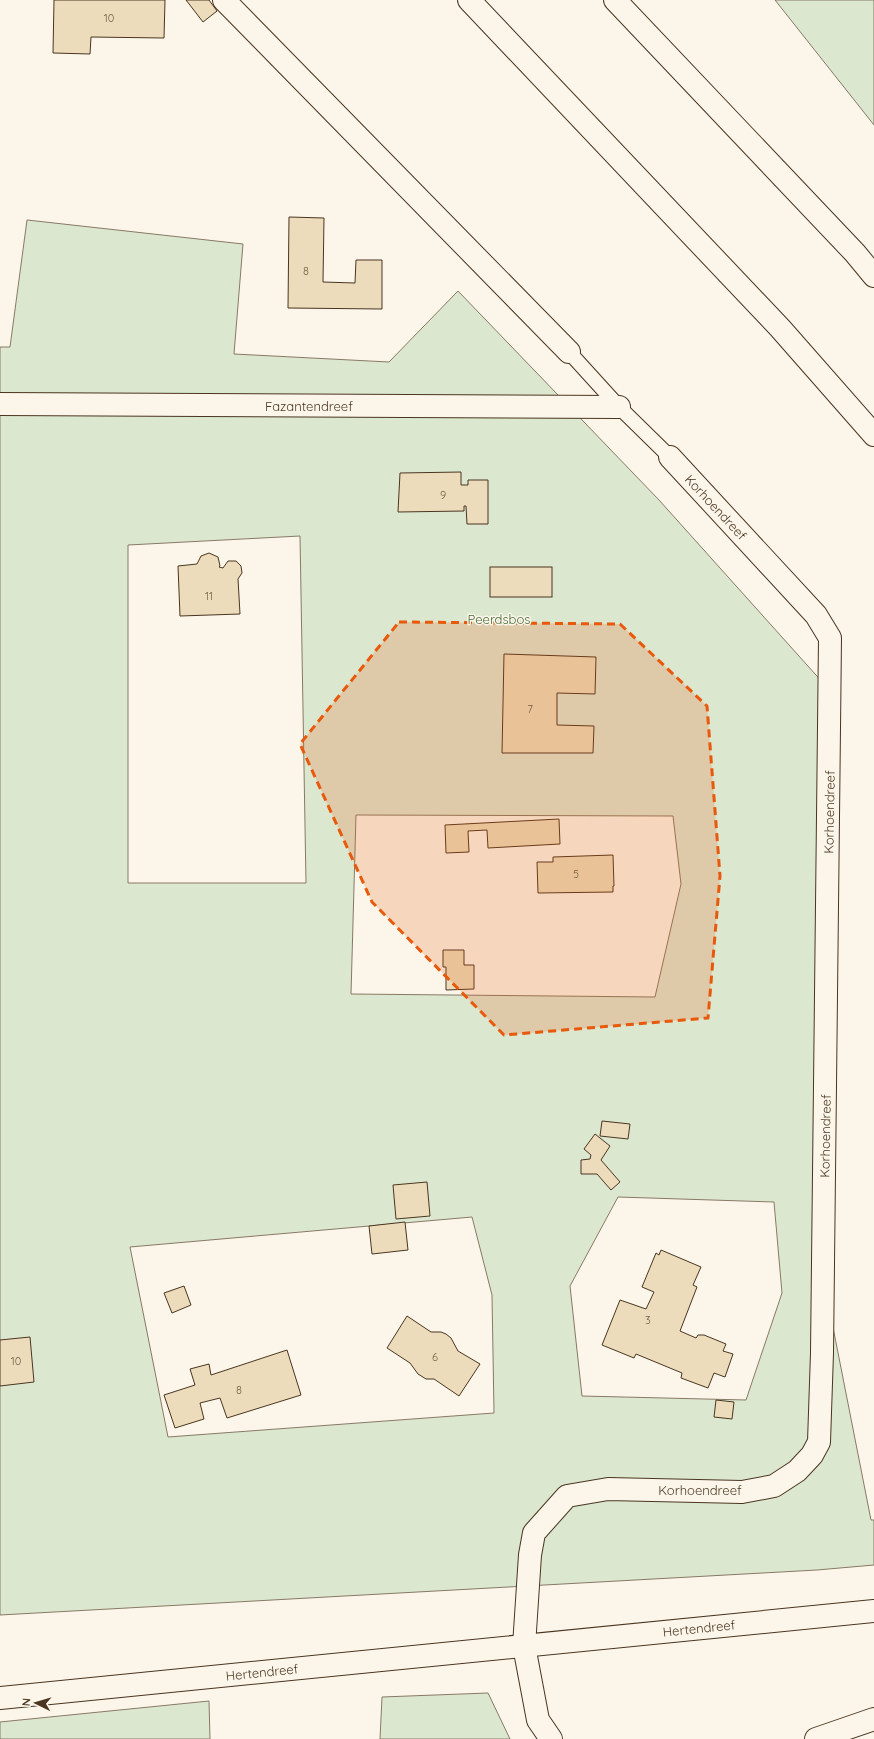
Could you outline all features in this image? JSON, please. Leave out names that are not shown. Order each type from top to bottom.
[{"type":"main road","points":[[224,0],[569,352]]},
{"type":"main road","points":[[469,0],[780,328],[874,435]]},
{"type":"main road","points":[[615,0],[855,253],[874,276]]},
{"type":"main road","name":"Fazantendreef","points":[[0,404],[619,407]]},
{"type":"main road","name":"Korhoendreef","points":[[524,1646],[530,1555],[534,1533],[567,1496],[608,1489],[742,1492],[774,1486],[797,1471],[812,1455],[819,1442],[823,1298],[830,638],[816,615],[670,457]]},
{"type":"main road","name":"Hertendreef","points":[[0,1698],[874,1611]]},
{"type":"main road","points":[[524,1646],[538,1720],[551,1739]]},
{"type":"main road","points":[[816,1739],[874,1719]]},
{"type":"lane","points":[[569,352],[619,407],[670,457]]},
{"type":"highlighted area","points":[[399,622],[620,624],[707,706],[720,876],[708,1018],[504,1035],[372,902],[300,744]]},
{"type":"green space","points":[[775,0],[874,0],[874,125]]},
{"type":"green space","name":"Peerdsbos","points":[[27,220],[243,244],[234,354],[389,362],[458,291],[659,500],[833,694],[827,1297],[871,1520],[874,1520],[874,1565],[817,1570],[0,1615],[0,347],[10,347]],"holes":[[[300,536],[306,883],[128,883],[128,545]],[[356,815],[673,816],[681,884],[655,997],[351,994]],[[618,1197],[774,1202],[782,1293],[746,1400],[582,1396],[570,1286]],[[472,1217],[492,1295],[494,1413],[168,1437],[130,1247]]]},
{"type":"green space","points":[[488,1693],[510,1739],[380,1739],[382,1697]]},
{"type":"green space","points":[[209,1701],[210,1739],[0,1739],[0,1722]]},
{"type":"building","points":[[54,0],[165,0],[164,38],[91,37],[90,54],[53,53]]},
{"type":"building","points":[[186,0],[209,0],[217,11],[203,22]]},
{"type":"building","points":[[289,217],[324,218],[323,282],[355,283],[356,260],[382,260],[382,309],[288,308]]},
{"type":"building","points":[[461,472],[461,485],[468,485],[468,480],[488,480],[488,524],[467,524],[466,506],[464,506],[464,511],[398,512],[400,473]]},
{"type":"building","points":[[209,553],[218,557],[219,567],[223,568],[228,561],[236,561],[241,566],[242,573],[238,579],[240,614],[180,616],[178,566],[197,564],[201,556]]},
{"type":"building","points":[[490,567],[552,567],[552,597],[490,597]]},
{"type":"building","points":[[504,654],[596,657],[595,694],[557,693],[557,725],[594,726],[593,753],[502,753]]},
{"type":"building","points":[[559,819],[560,844],[488,848],[487,830],[468,831],[469,852],[446,853],[445,825]]},
{"type":"building","points":[[613,855],[613,892],[538,893],[537,862],[553,862],[553,857]]},
{"type":"building","points":[[443,950],[464,950],[464,965],[474,965],[474,989],[446,990],[446,967],[443,967]]},
{"type":"building","points":[[602,1121],[630,1124],[628,1139],[600,1136]]},
{"type":"building","points":[[595,1134],[610,1146],[601,1160],[620,1182],[611,1190],[597,1174],[581,1174],[581,1160],[590,1159],[591,1155],[584,1149]]},
{"type":"building","points":[[427,1182],[430,1216],[396,1219],[393,1185]]},
{"type":"building","points":[[405,1222],[408,1250],[372,1254],[369,1226]]},
{"type":"building","points":[[661,1250],[701,1267],[693,1285],[697,1287],[680,1331],[696,1338],[698,1335],[704,1335],[726,1344],[723,1351],[733,1354],[725,1377],[714,1373],[708,1388],[681,1378],[682,1373],[636,1354],[634,1358],[602,1345],[620,1300],[646,1309],[654,1292],[642,1287],[656,1253],[659,1255]]},
{"type":"building","points":[[184,1286],[191,1305],[172,1313],[164,1293]]},
{"type":"building","points":[[407,1316],[431,1332],[441,1332],[446,1334],[451,1338],[458,1351],[480,1364],[459,1396],[434,1379],[426,1379],[418,1374],[410,1363],[387,1348]]},
{"type":"building","points":[[30,1337],[34,1382],[0,1386],[0,1340]]},
{"type":"building","points":[[287,1350],[301,1395],[227,1418],[220,1398],[200,1403],[204,1419],[175,1428],[164,1395],[195,1385],[190,1369],[209,1364],[211,1375]]},
{"type":"building","points":[[716,1400],[734,1402],[732,1419],[714,1417]]}]
